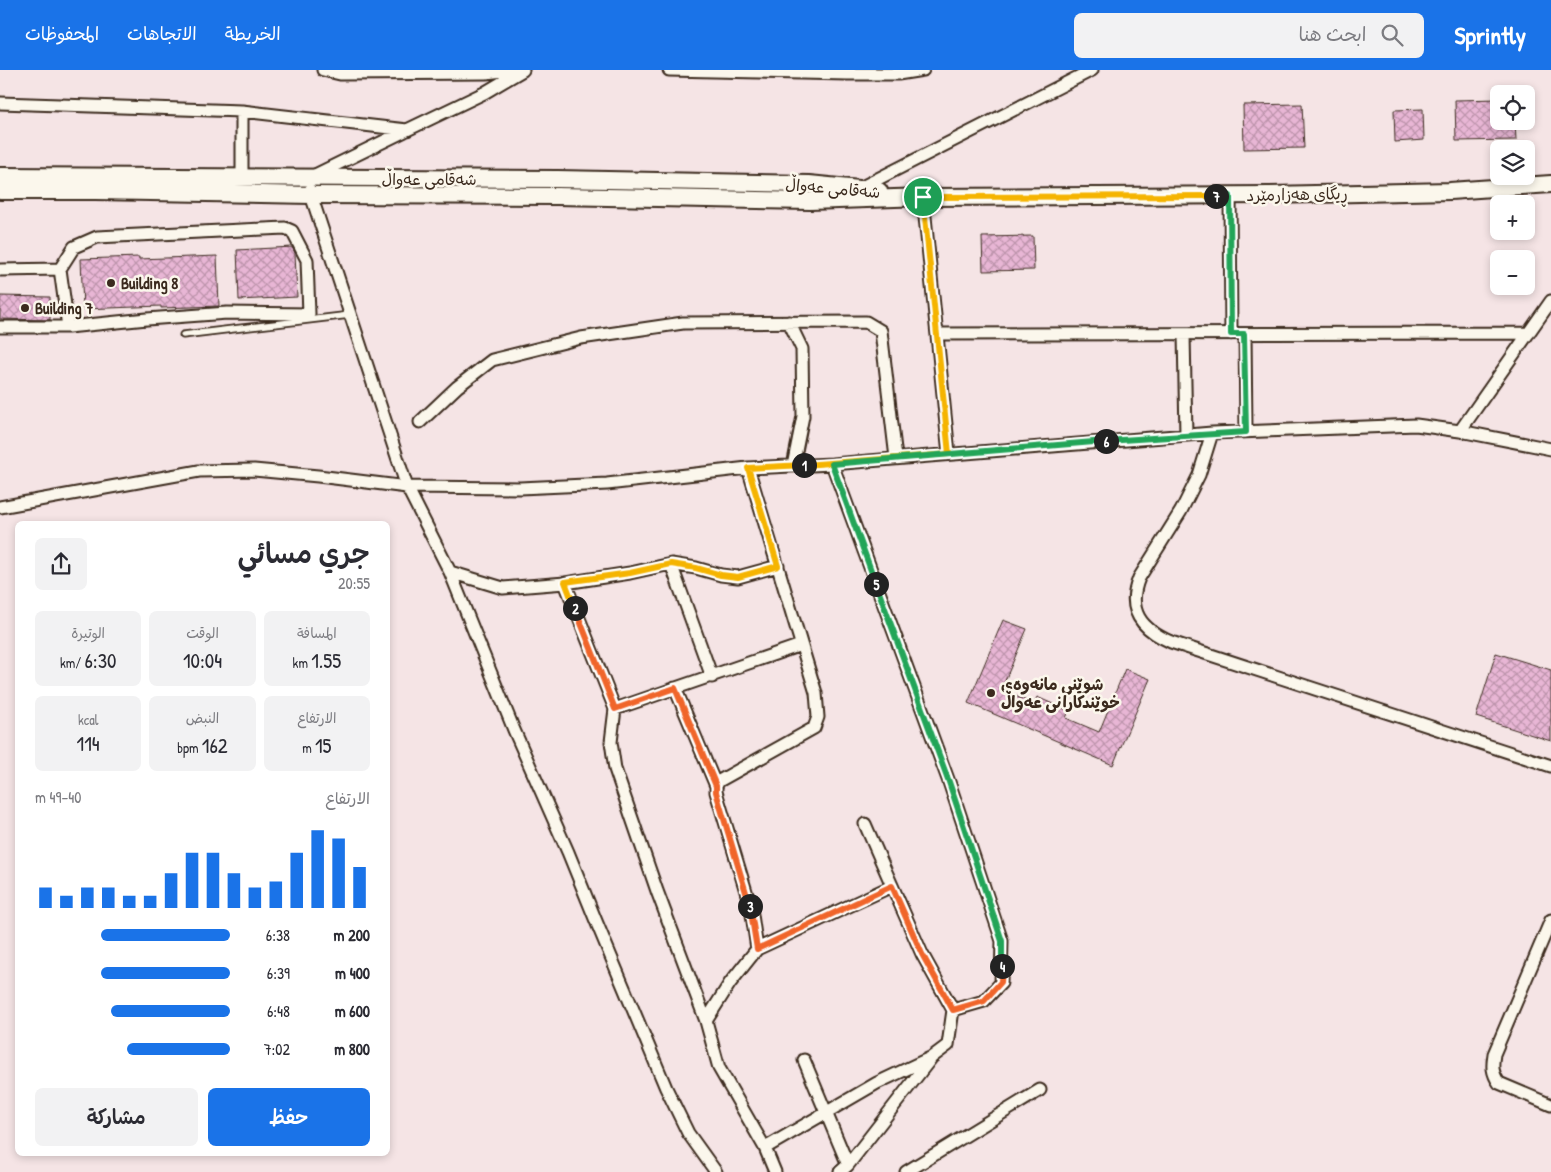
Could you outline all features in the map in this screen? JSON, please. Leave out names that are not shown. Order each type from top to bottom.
[{"type":"main road","name":"شەقامی عەواڵ","points":[[0,176],[567,179],[809,184],[860,188],[923,197]]},
{"type":"main road","name":"ڕیگای هەزارمێرد","points":[[923,197],[1230,196],[1450,191],[1551,184]]},
{"type":"main road","name":"شەقامی عەواڵ","points":[[0,191],[547,196],[810,201],[923,197]]},
{"type":"street","points":[[323,70],[340,72],[486,73],[512,70]]},
{"type":"street","points":[[523,70],[484,93],[309,178],[311,195],[406,487],[450,572],[514,730],[568,852],[666,1088],[688,1133],[716,1172]]},
{"type":"street","points":[[669,70],[898,74],[923,70]]},
{"type":"street","points":[[860,188],[1092,70]]},
{"type":"street","points":[[484,93],[488,83],[486,73]]},
{"type":"street","points":[[0,103],[242,111],[407,130]]},
{"type":"street","points":[[242,111],[242,177]]},
{"type":"street","points":[[1230,196],[1231,334]]},
{"type":"street","points":[[923,197],[949,454]]},
{"type":"street","points":[[0,327],[68,327],[227,313],[309,314],[307,260],[292,231],[285,228],[97,237],[74,247],[60,269],[68,327]]},
{"type":"street","points":[[0,270],[60,269]]},
{"type":"street","points":[[1460,431],[1551,301]]},
{"type":"street","points":[[789,322],[802,350],[803,416],[793,466]]},
{"type":"street","points":[[420,422],[456,387],[492,360],[581,338],[682,323],[866,322],[881,331],[896,458]]},
{"type":"street","points":[[937,334],[1529,333]]},
{"type":"street","points":[[1184,334],[1186,435]]},
{"type":"street","points":[[1244,334],[1246,432]]},
{"type":"street","points":[[0,507],[199,471],[254,470],[406,487],[520,488],[607,484],[748,468],[832,464],[1212,433],[1416,425],[1460,431],[1551,449]]},
{"type":"street","points":[[1212,433],[1199,475],[1192,490],[1135,588],[1136,608],[1142,624],[1151,632],[1171,642],[1551,766]]},
{"type":"street","points":[[832,464],[949,782],[1002,941],[1001,982],[984,1001],[953,1010]]},
{"type":"street","points":[[716,786],[719,781],[814,728],[818,717],[816,693],[748,468]]},
{"type":"street","points":[[450,572],[503,588],[630,573],[671,564],[738,577],[778,566]]},
{"type":"street","points":[[671,564],[712,677]]},
{"type":"street","points":[[565,582],[615,709],[611,742],[615,769],[706,1021],[719,1068],[765,1148],[776,1172]]},
{"type":"street","points":[[615,709],[802,645]]},
{"type":"street","points":[[675,688],[716,786],[716,792],[751,908],[757,949]]},
{"type":"street","points":[[844,1169],[932,1058],[948,1045],[953,1010],[922,954],[865,824]]},
{"type":"street","points":[[706,1021],[730,983],[757,949],[892,886]]},
{"type":"street","points":[[1551,920],[1494,1054],[1492,1066],[1494,1076],[1499,1083],[1551,1105]]},
{"type":"street","points":[[765,1148],[877,1083],[932,1058]]},
{"type":"street","points":[[804,1060],[826,1113],[844,1169]]},
{"type":"street","points":[[906,1172],[1040,1090]]},
{"type":"lane","points":[[182,335],[350,315]]},
{"type":"building","points":[[1490,99],[1490,130],[1515,130],[1516,140],[1456,141],[1455,100]]},
{"type":"building","points":[[1302,104],[1304,148],[1244,149],[1243,105]]},
{"type":"building","points":[[1423,109],[1424,140],[1395,142],[1394,110]]},
{"type":"building","points":[[1033,236],[1034,270],[983,271],[982,237]]},
{"type":"building","points":[[292,247],[295,253],[297,297],[239,300],[237,250]]},
{"type":"building","points":[[217,256],[219,306],[83,309],[81,259]]},
{"type":"building","name":"Building 7","points":[[0,296],[50,297],[50,320],[0,319]]},
{"type":"building","name":"شوێنی مانەوەی خوێندکارانی عەواڵ","points":[[1003,620],[1027,629],[1001,690],[1034,704],[1037,697],[1069,711],[1066,718],[1099,732],[1125,669],[1150,679],[1113,765],[968,703]]},
{"type":"building","points":[[1496,653],[1551,670],[1551,741],[1476,717]]},
{"type":"place","name":"Building 8","points":[[111,283]]},
{"type":"place","name":"Building 7","points":[[25,308]]},
{"type":"place","name":"شوێنی مانەوەی خوێندکارانی عەواڵ","points":[[991,693]]},
{"type":"route","points":[[923,197],[949,454],[832,464],[748,468],[778,566],[738,577],[671,564],[630,573],[565,582],[615,709],[675,688],[716,786],[716,792],[751,908],[757,949],[892,886],[922,954],[953,1010],[984,1001],[1001,982],[1002,941],[949,782],[832,464],[1212,433],[1246,432],[1244,334],[1231,334],[1230,196],[923,197]]}]
